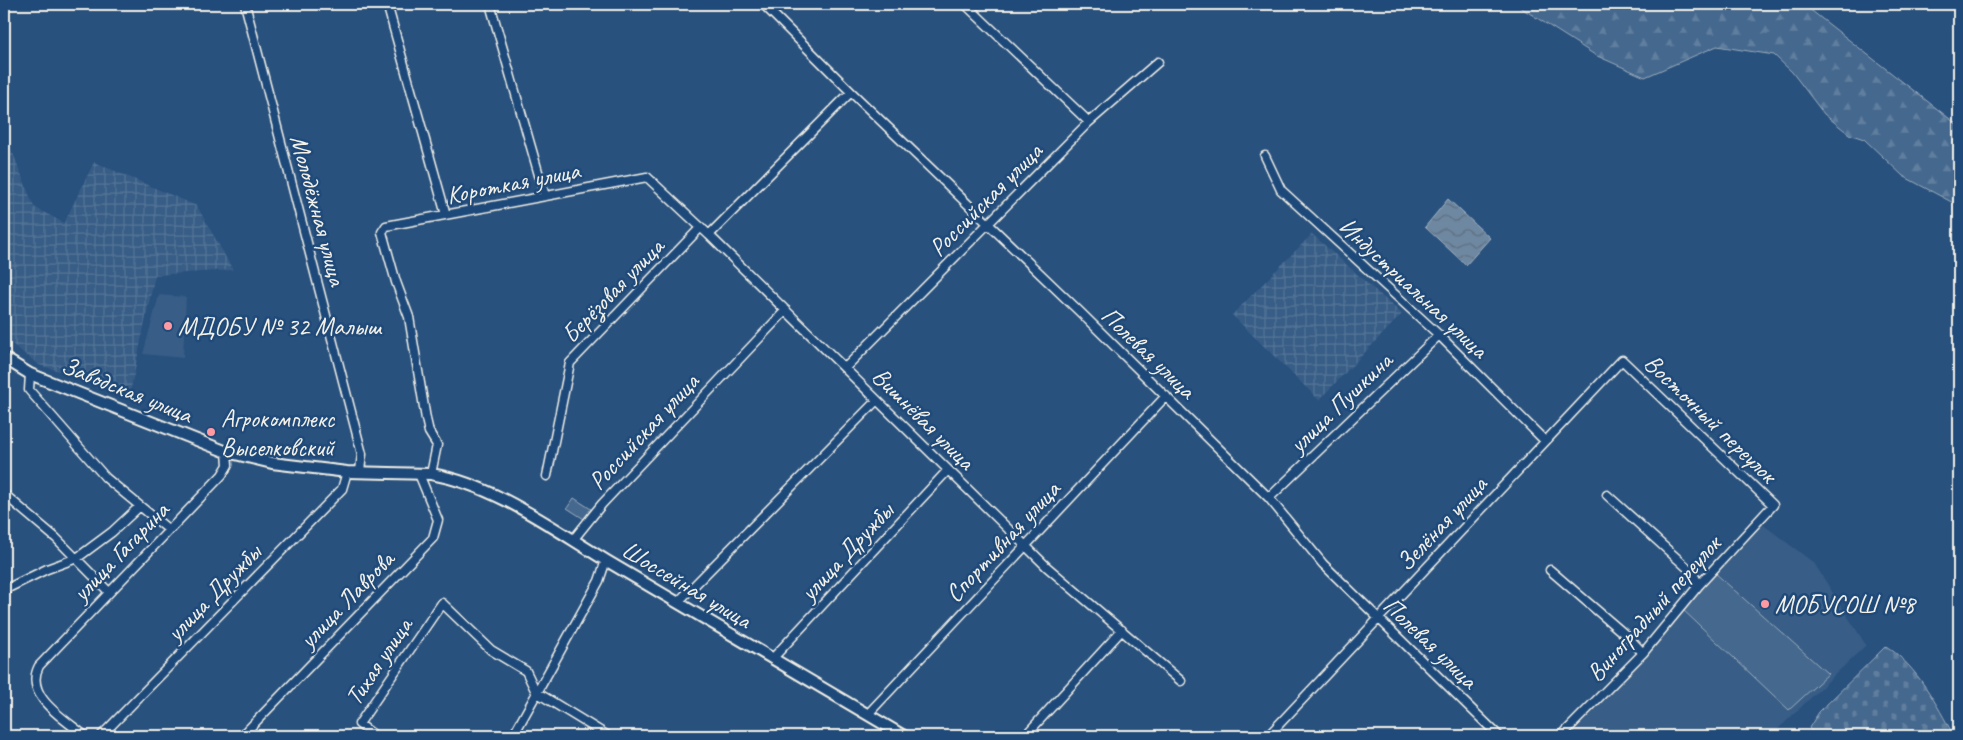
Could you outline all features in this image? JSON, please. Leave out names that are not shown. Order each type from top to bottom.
[{"type":"main road","name":"Заводская улица","points":[[4,358],[30,374],[228,452],[300,468],[444,476]]},
{"type":"main road","name":"Шоссейная улица","points":[[444,476],[487,491],[904,736]]},
{"type":"street","name":"Молодёжная улица","points":[[245,4],[362,454],[360,471]]},
{"type":"street","points":[[387,4],[446,215]]},
{"type":"street","points":[[490,4],[544,196]]},
{"type":"street","name":"Полевая улица","points":[[763,4],[851,92],[1270,498],[1323,564],[1499,736]]},
{"type":"street","points":[[965,4],[1089,122]]},
{"type":"street","name":"Российская улица","points":[[845,368],[1089,122],[1158,62]]},
{"type":"street","points":[[709,235],[851,92]]},
{"type":"street","name":"Индустриальная улица","points":[[1265,156],[1281,190],[1439,335],[1545,441]]},
{"type":"street","name":"Короткая улица","points":[[431,474],[437,445],[428,427],[409,317],[396,282],[382,232],[386,226],[647,177]]},
{"type":"street","name":"Вишнёвая улица","points":[[647,177],[701,227],[1025,546],[1181,680]]},
{"type":"street","name":"Берёзовая улица","points":[[547,476],[570,363],[701,227]]},
{"type":"street","name":"Российская улица","points":[[573,540],[602,504],[786,310]]},
{"type":"street","name":"улица Пушкина","points":[[1270,498],[1439,335]]},
{"type":"street","name":"Зелёная улица","points":[[1268,736],[1622,360]]},
{"type":"street","name":"Восточный переулок","points":[[1622,360],[1773,505]]},
{"type":"street","name":"Заводская улица","points":[[30,374],[29,390],[106,478],[169,530]]},
{"type":"street","name":"Спортивная улица","points":[[868,714],[1166,396]]},
{"type":"street","points":[[678,602],[877,400]]},
{"type":"street","name":"улица Гагарина","points":[[85,736],[36,690],[34,675],[39,666],[108,591],[222,474],[228,465],[228,452]]},
{"type":"street","name":"улица Дружбы","points":[[772,659],[948,470]]},
{"type":"street","name":"улица Дружбы","points":[[101,736],[342,489],[347,472]]},
{"type":"street","name":"улица Лаврова","points":[[242,736],[433,538],[438,520],[419,474]]},
{"type":"street","points":[[4,494],[78,558],[108,591]]},
{"type":"street","points":[[1607,495],[1692,572],[1699,585]]},
{"type":"street","name":"Виноградный переулок","points":[[1561,736],[1643,653],[1699,585],[1773,505]]},
{"type":"street","points":[[4,590],[47,569],[78,558],[112,532],[140,506]]},
{"type":"street","points":[[513,736],[599,581],[606,560]]},
{"type":"street","points":[[1550,570],[1629,638],[1643,653]]},
{"type":"street","name":"Тихая улица","points":[[376,736],[358,724],[442,603],[491,650],[526,671],[536,692]]},
{"type":"street","points":[[1025,736],[1122,630]]},
{"type":"street","points":[[536,692],[608,736]]},
{"type":"shaded area","points":[[4,130],[34,207],[64,223],[94,162],[197,206],[233,270],[155,275],[130,393],[39,365],[4,338]]},
{"type":"shaded area","points":[[1312,234],[1402,314],[1319,400],[1232,315]]},
{"type":"shaded area","name":"МДОБУ № 32 Малыш","points":[[159,295],[186,297],[183,358],[143,354]]},
{"type":"shaded area","name":"МОБУСОШ №8","points":[[1761,523],[1814,563],[1866,645],[1771,736],[1562,736],[1648,649]]},
{"type":"green space","points":[[1515,4],[1803,4],[1959,126],[1959,206],[1903,176],[1864,139],[1849,134],[1824,114],[1792,72],[1774,55],[1717,46],[1645,77],[1595,55]]},
{"type":"green space","points":[[574,498],[591,509],[584,519],[567,508]]},
{"type":"green space","points":[[1714,572],[1828,674],[1789,710],[1681,608]]},
{"type":"green space","points":[[1886,646],[1908,664],[1917,675],[1954,736],[1816,736],[1809,728],[1819,712]]},
{"type":"water","points":[[1448,199],[1490,238],[1466,265],[1425,227]]},
{"type":"place","name":"МДОБУ № 32 Малыш","points":[[168,326]]},
{"type":"place","name":"Агрокомплекс Выселковский","points":[[211,432]]},
{"type":"place","name":"МОБУСОШ №8","points":[[1765,604]]}]
